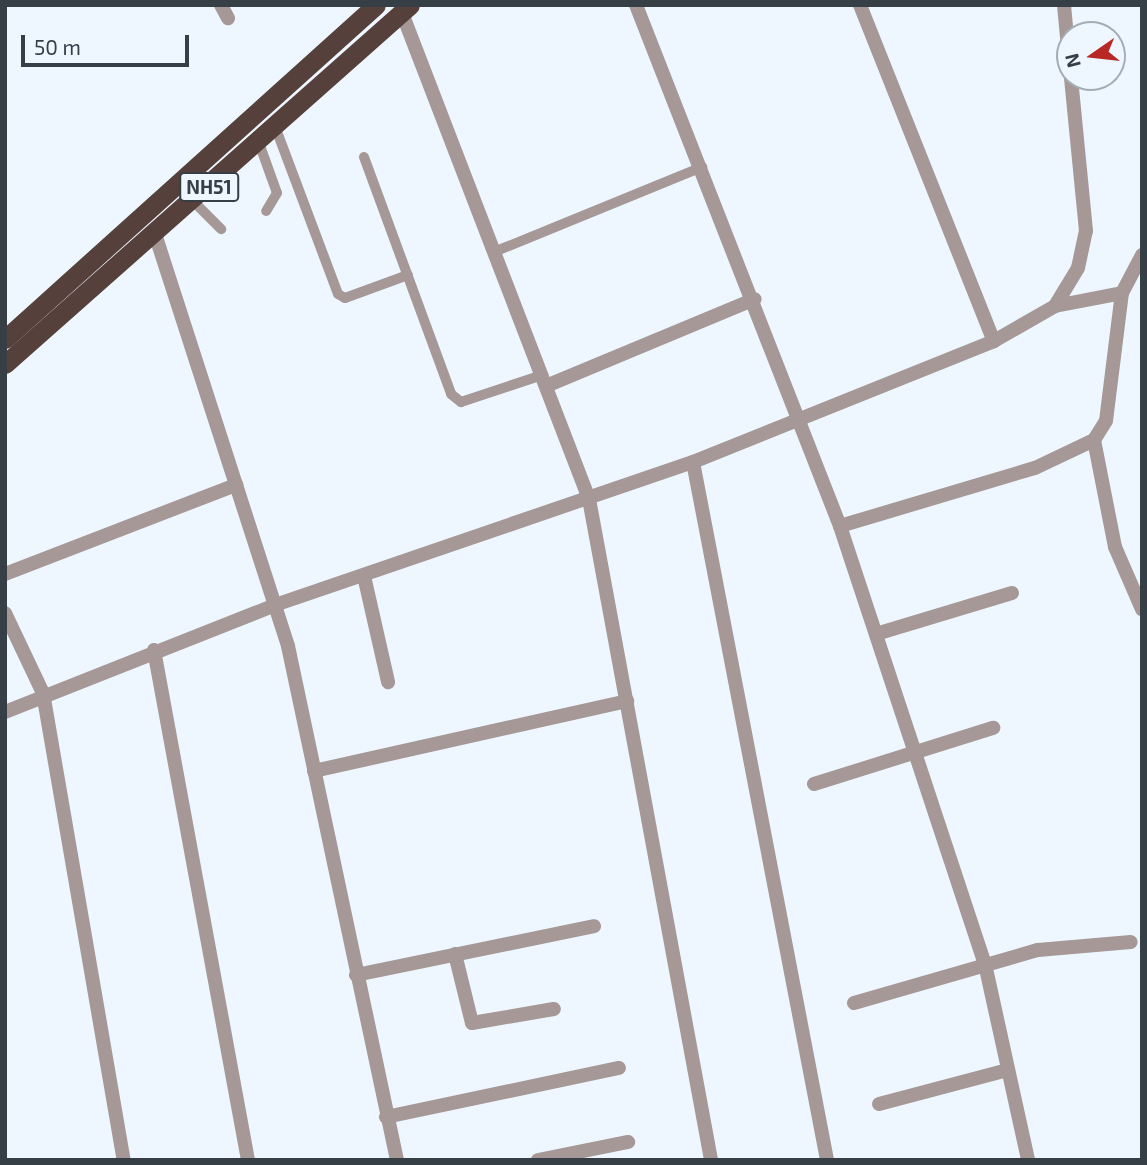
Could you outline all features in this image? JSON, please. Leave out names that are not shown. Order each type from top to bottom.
[{"type":"highway","name":"NH51","points":[[5,340],[376,5]]},
{"type":"highway","name":"NH51","points":[[5,364],[276,129],[406,9]]},
{"type":"street","points":[[636,5],[803,418],[840,526],[985,964],[1028,1160]]},
{"type":"street","points":[[860,5],[994,341]]},
{"type":"street","points":[[406,9],[494,252],[589,499],[710,1160]]},
{"type":"street","points":[[1055,306],[1078,268],[1086,231],[1072,91]]},
{"type":"street","points":[[155,234],[275,605],[314,771],[397,1160]]},
{"type":"street","points":[[840,526],[1035,468],[1094,440],[1106,421],[1122,293],[1142,255]]},
{"type":"street","points":[[5,712],[43,693],[275,605],[693,462],[994,341],[1055,306],[1122,293]]},
{"type":"street","points":[[544,380],[755,299]]},
{"type":"street","points":[[1094,440],[1115,547],[1142,608]]},
{"type":"street","points":[[693,462],[827,1160]]},
{"type":"street","points":[[5,574],[236,485]]},
{"type":"street","points":[[364,576],[388,682]]},
{"type":"street","points":[[876,634],[1012,593]]},
{"type":"street","points":[[5,613],[43,693],[124,1160]]},
{"type":"street","points":[[154,650],[248,1160]]},
{"type":"street","points":[[314,771],[627,701]]},
{"type":"street","points":[[814,784],[993,728]]},
{"type":"street","points":[[356,975],[594,926]]},
{"type":"street","points":[[853,1003],[1038,950],[1130,942]]},
{"type":"street","points":[[455,954],[472,1023],[554,1009]]},
{"type":"street","points":[[386,1117],[619,1068]]},
{"type":"street","points":[[879,1104],[1008,1070]]},
{"type":"street","points":[[538,1160],[628,1142]]},
{"type":"lane","points":[[276,129],[338,294],[345,298],[408,275]]},
{"type":"lane","points":[[259,143],[277,192],[266,211]]},
{"type":"lane","points":[[364,157],[455,399],[544,380]]},
{"type":"lane","points":[[494,252],[702,167]]},
{"type":"lane","points":[[193,201],[221,229]]}]
